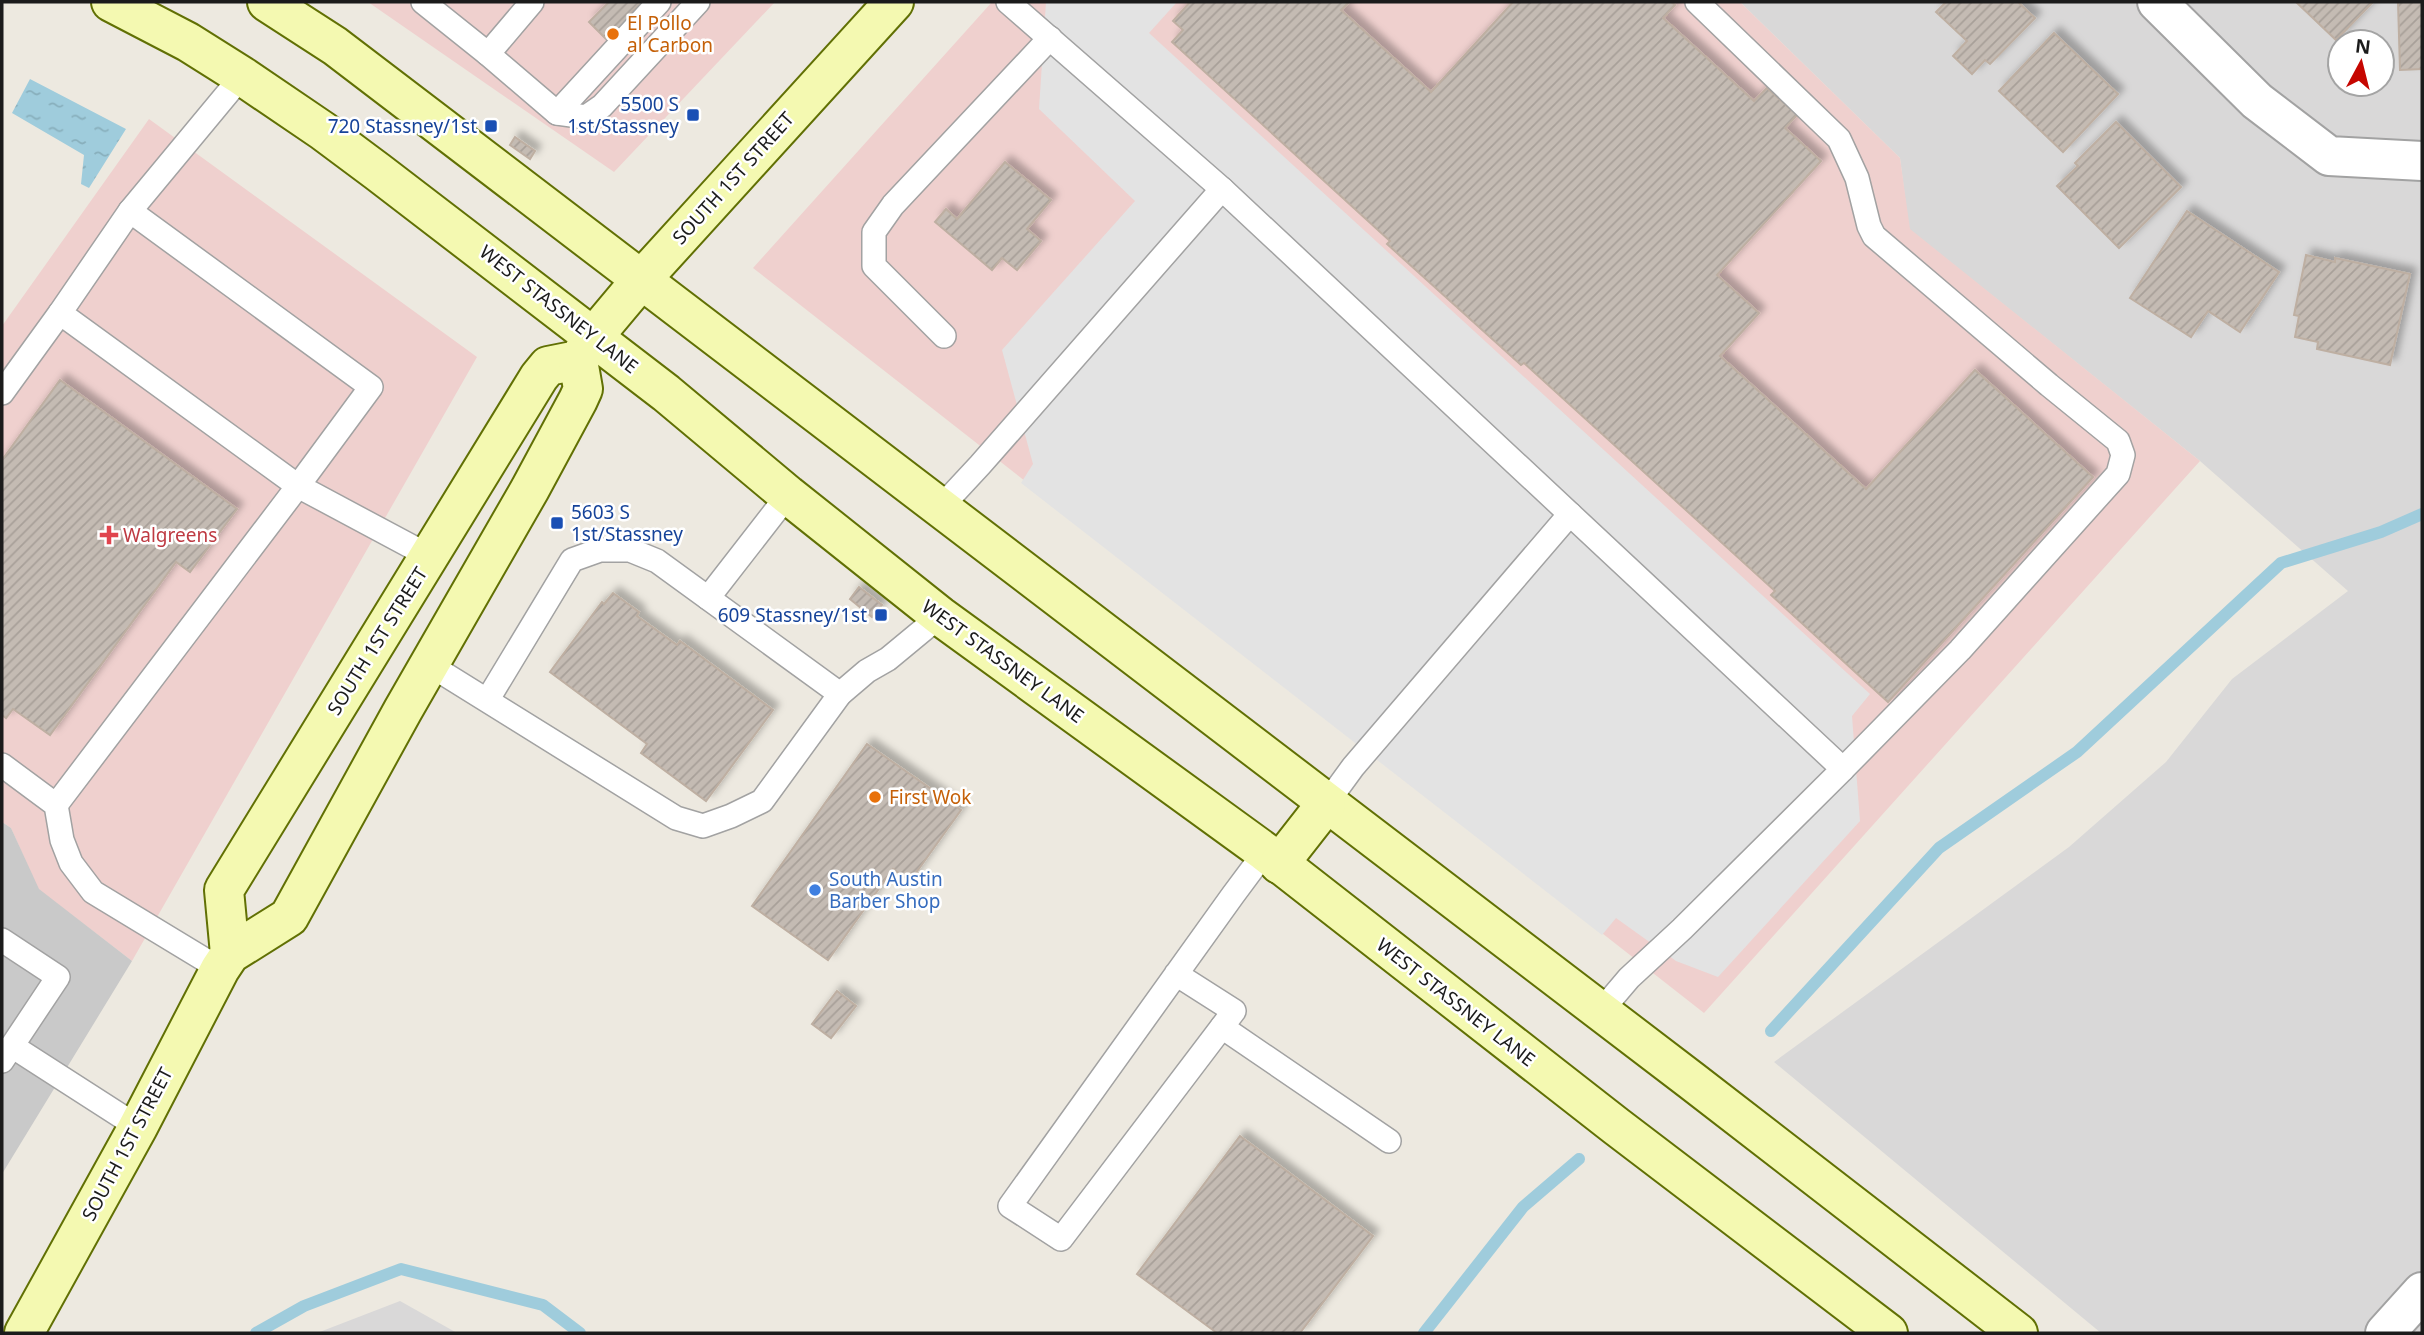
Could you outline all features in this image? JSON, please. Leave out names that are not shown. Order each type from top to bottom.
[{"type":"main road","name":"WEST STASSNEY LANE","points":[[111,2],[188,43],[323,131],[586,348],[667,393],[788,495],[940,616],[1272,858],[1626,1134],[1888,1333]]},
{"type":"main road","name":"SOUTH 1ST STREET","points":[[24,1333],[138,1127],[225,961],[224,890],[539,377],[548,366],[586,348],[641,280],[894,2]]},
{"type":"main road","points":[[286,6],[2018,1333]]},
{"type":"main road","points":[[225,961],[289,917],[578,400],[583,389],[586,348]]},
{"type":"main road","points":[[1272,858],[1326,804]]},
{"type":"street","points":[[2157,2],[2257,101],[2329,156],[2422,161]]},
{"type":"street","points":[[2385,1333],[2422,1292]]},
{"type":"lane","points":[[423,2],[557,113],[586,117],[602,106],[698,2]]},
{"type":"lane","points":[[488,54],[532,2]]},
{"type":"lane","points":[[557,113],[659,2]]},
{"type":"lane","points":[[1008,2],[1223,189],[1843,769]]},
{"type":"lane","points":[[1601,1011],[1629,978],[1682,929],[1960,650],[2118,474],[2123,455],[2118,441],[2049,386],[1874,236],[1857,178],[1839,139],[1696,2]]},
{"type":"lane","points":[[944,336],[874,266],[874,232],[893,205],[1050,38]]},
{"type":"lane","points":[[2,393],[130,211],[242,76]]},
{"type":"lane","points":[[940,508],[1223,189]]},
{"type":"lane","points":[[130,211],[371,387],[57,805],[62,840],[71,863],[93,892],[225,961]]},
{"type":"lane","points":[[60,313],[298,486],[429,556]]},
{"type":"lane","points":[[708,598],[788,495]]},
{"type":"lane","points":[[1326,804],[1353,767],[1570,514]]},
{"type":"lane","points":[[488,699],[572,560],[600,550],[630,550],[657,561],[840,694]]},
{"type":"lane","points":[[430,664],[676,818],[703,826],[762,801],[840,694],[940,616]]},
{"type":"lane","points":[[2,765],[57,805]]},
{"type":"lane","points":[[1176,974],[1234,1011],[1061,1239],[1010,1206],[1176,974],[1272,858]]},
{"type":"lane","points":[[2,940],[58,977],[7,1054],[138,1127]]},
{"type":"lane","points":[[1222,1027],[1389,1141]]},
{"type":"shaded area","points":[[368,2],[775,2],[614,172]]},
{"type":"shaded area","points":[[992,2],[1740,2],[1900,158],[1910,229],[2200,461],[1704,1013],[753,268]]},
{"type":"shaded area","points":[[1046,2],[1177,2],[1149,33],[1870,694],[1852,716],[1860,821],[1718,977],[1676,961],[1616,918],[1602,935],[1021,483],[1033,464],[1002,350],[1135,201],[1039,109]]},
{"type":"shaded area","points":[[1740,2],[2422,2],[2422,1333],[2101,1333],[1774,1062],[2069,847],[2166,762],[2232,679],[2348,591],[2200,461],[1909,229],[1900,158]]},
{"type":"shaded area","points":[[149,119],[477,357],[132,961],[38,889],[11,828],[2,822],[2,326]]},
{"type":"shaded area","points":[[2,822],[11,828],[39,889],[132,961],[2,1174]]},
{"type":"shaded area","points":[[400,1301],[457,1333],[317,1333]]},
{"type":"water","points":[[30,79],[126,129],[89,188],[81,184],[84,155],[12,113]]},
{"type":"building","name":"El Pollo al Carbon","points":[[609,2],[642,2],[630,14],[640,19],[613,46],[589,22]]},
{"type":"building","points":[[1190,2],[1349,2],[1341,10],[1431,92],[1513,2],[1671,2],[1675,5],[1663,18],[1754,101],[1767,88],[1797,115],[1785,128],[1821,161],[1717,275],[1759,313],[1720,356],[1866,489],[1975,370],[2093,477],[1888,702],[1771,595],[1775,591],[1524,363],[1521,365],[1387,244],[1390,241],[1172,42],[1183,30],[1173,21]]},
{"type":"building","points":[[1946,2],[2018,2],[2035,18],[1990,64],[1985,60],[1972,74],[1953,56],[1967,41],[1936,12]]},
{"type":"building","points":[[2296,2],[2373,2],[2348,28],[2326,28],[2326,30]]},
{"type":"building","points":[[2398,2],[2422,2],[2422,69],[2400,70]]},
{"type":"building","points":[[2054,33],[2118,94],[2063,152],[1999,91]]},
{"type":"building","points":[[2116,122],[2181,187],[2119,248],[2057,186],[2078,166],[2075,163]]},
{"type":"building","points":[[515,137],[535,151],[530,159],[510,145]]},
{"type":"building","points":[[1005,162],[1051,200],[1027,229],[1041,241],[1017,270],[1002,258],[992,270],[935,222],[946,209],[957,219]]},
{"type":"building","points":[[2187,211],[2279,272],[2240,332],[2208,311],[2191,337],[2130,298]]},
{"type":"building","points":[[2306,255],[2335,262],[2335,258],[2410,274],[2390,365],[2317,349],[2318,342],[2295,337],[2299,316],[2294,315]]},
{"type":"building","name":"Walgreens","points":[[60,380],[237,509],[190,572],[176,562],[50,735],[13,709],[6,718],[2,715],[2,460]]},
{"type":"building","points":[[859,587],[882,605],[872,617],[850,599]]},
{"type":"building","points":[[613,593],[639,612],[637,616],[677,645],[680,641],[773,710],[706,801],[641,753],[647,744],[550,672],[602,602],[604,604]]},
{"type":"building","points":[[867,744],[961,810],[910,881],[893,869],[828,960],[752,906]]},
{"type":"building","points":[[837,991],[856,1006],[831,1038],[812,1024]]},
{"type":"building","points":[[1240,1136],[1373,1236],[1300,1333],[1217,1333],[1137,1274]]},
{"type":"waterway","points":[[1771,1031],[1939,848],[2077,752],[2281,563],[2381,532],[2422,514]]},
{"type":"waterway","points":[[1424,1333],[1523,1207],[1579,1159]]},
{"type":"waterway","points":[[256,1333],[304,1306],[401,1269],[543,1305],[580,1333]]},
{"type":"place","name":"El Pollo al Carbon","points":[[613,34]]},
{"type":"place","name":"5500 S 1st/Stassney","points":[[693,115]]},
{"type":"place","name":"720 Stassney/1st","points":[[491,126]]},
{"type":"place","name":"5603 S 1st/Stassney","points":[[557,523]]},
{"type":"place","name":"Walgreens","points":[[109,535]]},
{"type":"place","name":"609 Stassney/1st","points":[[881,615]]},
{"type":"place","name":"First Wok","points":[[875,797]]},
{"type":"place","name":"South Austin Barber Shop","points":[[815,890]]}]
